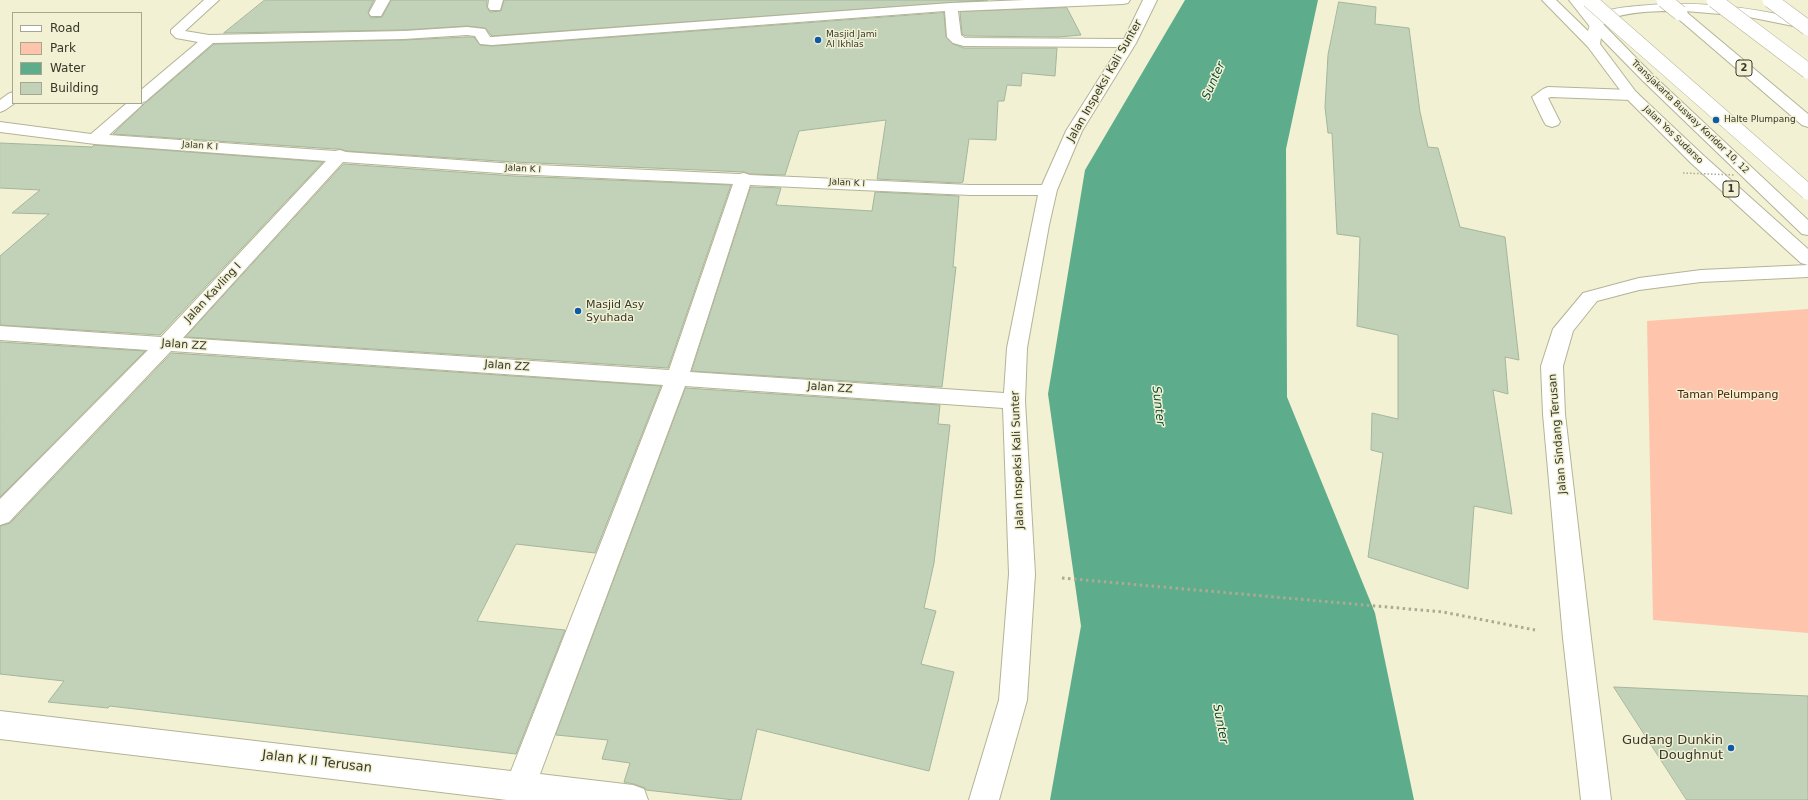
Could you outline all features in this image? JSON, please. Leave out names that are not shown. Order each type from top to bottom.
[{"type":"main road","points":[[212,0],[178,30],[178,33],[181,35],[209,39],[404,35],[467,31],[480,32],[485,40],[492,41],[951,7],[1123,0]]},
{"type":"main road","points":[[376,13],[383,0]]},
{"type":"main road","name":"Jalan Inspeksi Kali Sunter","points":[[984,800],[1014,692],[1022,574],[1014,401],[1017,348],[1048,190],[1074,131],[1129,43],[1150,0]]},
{"type":"main road","name":"Jalan Yos Sudarso","points":[[1549,0],[1593,44],[1631,95],[1698,160],[1808,259]]},
{"type":"main road","name":"Transjakarta Busway Koridor 10, 12","points":[[1576,0],[1596,25],[1648,78],[1808,230]]},
{"type":"main road","points":[[1589,0],[1808,192]]},
{"type":"main road","name":"2","points":[[1664,0],[1808,122]]},
{"type":"main road","points":[[1714,0],[1808,71]]},
{"type":"main road","points":[[1770,0],[1808,26]]},
{"type":"main road","points":[[1593,44],[1596,25],[1604,17],[1627,11],[1679,6],[1716,8],[1754,13],[1808,26]]},
{"type":"main road","points":[[951,7],[954,37],[964,42],[1129,43]]},
{"type":"main road","points":[[142,97],[209,39]]},
{"type":"main road","points":[[1552,122],[1540,97],[1548,92],[1631,95]]},
{"type":"main road","points":[[0,107],[12,98]]},
{"type":"main road","points":[[95,139],[135,104]]},
{"type":"main road","name":"Jalan K I","points":[[0,127],[95,139],[340,155],[514,169],[744,178],[970,190],[1048,190]]},
{"type":"main road","name":"Jalan Kavling I","points":[[0,515],[166,344],[340,155]]},
{"type":"main road","points":[[520,786],[677,378],[744,178]]},
{"type":"main road","name":"Jalan Sindang Terusan","points":[[1596,800],[1577,638],[1554,414],[1552,366],[1563,329],[1590,297],[1639,284],[1700,276],[1808,271]]},
{"type":"main road","name":"Jalan ZZ","points":[[0,332],[1014,401]]},
{"type":"main road","name":"Jalan K II Terusan","points":[[0,725],[633,800]]},
{"type":"path","points":[[1683,173],[1742,175]]},
{"type":"path","points":[[1068,578],[1443,612],[1577,638]]},
{"type":"green space","name":"Taman Pelumpang","points":[[1808,309],[1808,633],[1653,620],[1647,321]]},
{"type":"water","name":"Sunter","points":[[1185,0],[1318,0],[1286,149],[1287,397],[1375,613],[1414,800],[1050,800],[1081,626],[1048,394],[1085,170]]},
{"type":"building","points":[[265,0],[374,0],[368,12],[371,18],[382,17],[391,0],[487,0],[487,7],[490,12],[501,11],[504,0],[988,0],[492,36],[485,28],[467,26],[404,30],[224,33]]},
{"type":"building","points":[[1339,2],[1376,7],[1375,24],[1409,28],[1420,112],[1428,147],[1438,148],[1460,227],[1505,237],[1519,360],[1505,357],[1508,394],[1493,390],[1512,514],[1474,506],[1468,589],[1368,557],[1383,453],[1371,450],[1372,413],[1398,419],[1398,335],[1357,326],[1360,237],[1337,234],[1332,133],[1328,133],[1325,107],[1328,55]]},
{"type":"building","points":[[1067,8],[1081,35],[1058,37],[966,36],[962,34],[960,12]]},
{"type":"building","points":[[944,13],[946,37],[953,44],[964,48],[1057,48],[1055,76],[1022,73],[1021,86],[1007,85],[1004,101],[998,101],[996,140],[969,139],[963,182],[960,183],[877,179],[886,120],[799,131],[785,175],[514,162],[113,134],[143,105],[214,44],[474,37],[480,45],[492,46]]},
{"type":"building","points":[[0,143],[92,147],[94,145],[323,162],[160,335],[0,325],[0,256],[49,214],[12,213],[40,190],[0,188]]},
{"type":"building","points":[[344,164],[514,176],[731,185],[668,368],[186,337]]},
{"type":"building","points":[[751,187],[781,188],[776,205],[872,211],[875,192],[959,196],[953,267],[956,267],[942,387],[692,371]]},
{"type":"building","points":[[0,342],[145,351],[0,497]]},
{"type":"building","points":[[172,353],[661,386],[595,553],[516,544],[477,621],[565,630],[516,754],[110,706],[108,708],[48,702],[64,681],[0,674],[0,526],[10,523]]},
{"type":"building","points":[[686,388],[940,405],[938,424],[950,425],[934,563],[924,608],[936,611],[921,664],[954,672],[929,771],[757,729],[741,800],[734,800],[646,790],[645,788],[634,784],[624,782],[630,763],[602,759],[608,740],[556,735]]},
{"type":"building","name":"Gudang Dunkin Doughnut","points":[[1614,687],[1808,696],[1808,800],[1687,800]]},
{"type":"place","name":"Masjid Jami Al Ikhlas","points":[[818,40]]},
{"type":"place","name":"Halte Plumpang","points":[[1716,120]]},
{"type":"place","name":"Masjid Asy Syuhada","points":[[578,311]]},
{"type":"place","name":"Gudang Dunkin Doughnut","points":[[1731,748]]}]
